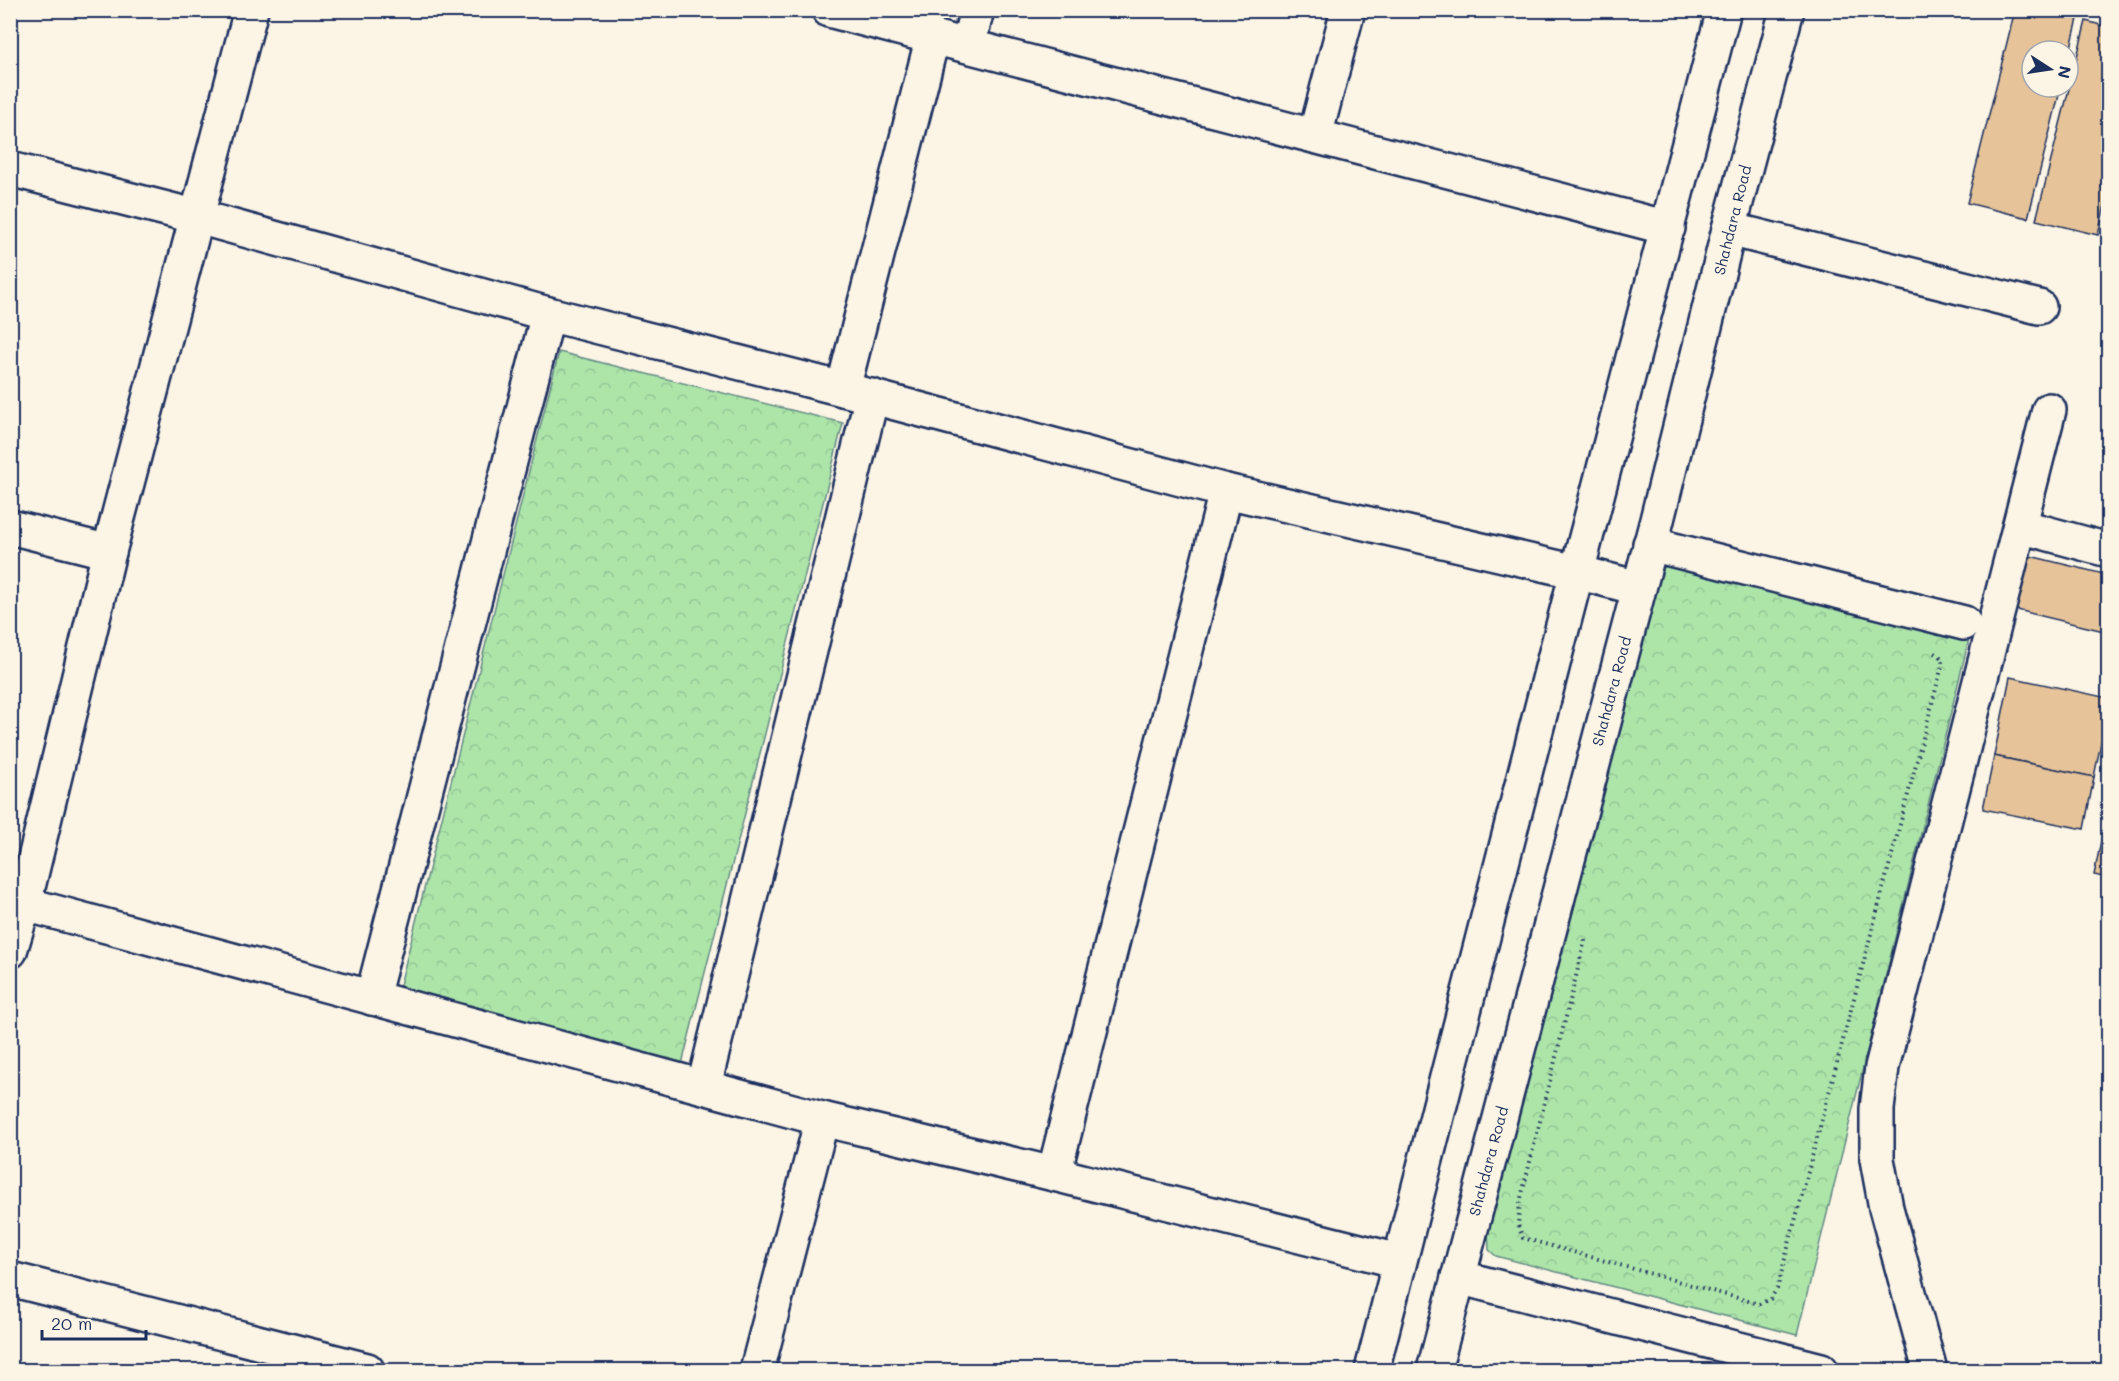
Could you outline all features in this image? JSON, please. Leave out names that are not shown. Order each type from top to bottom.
[{"type":"street","points":[[10,951],[17,902],[251,10]]},
{"type":"street","points":[[829,10],[1668,228]]},
{"type":"street","points":[[968,45],[978,10]]},
{"type":"street","points":[[1315,136],[1348,10]]},
{"type":"street","points":[[1372,1371],[1724,10]]},
{"type":"street","name":"Shahdara Road","points":[[1434,1371],[1787,10]]},
{"type":"street","points":[[704,1086],[858,392],[933,36]]},
{"type":"street","points":[[10,169],[198,217],[548,314],[858,392],[1227,491],[1638,588]]},
{"type":"street","points":[[1729,229],[2039,307]]},
{"type":"street","points":[[372,998],[548,314]]},
{"type":"street","points":[[1930,1371],[1886,1208],[1877,1159],[1877,1109],[1882,1067],[2049,410]]},
{"type":"street","points":[[1054,1174],[1227,491]]},
{"type":"street","points":[[2020,526],[2109,550]]},
{"type":"street","points":[[10,527],[109,552]]},
{"type":"street","points":[[1650,544],[1964,623]]},
{"type":"street","points":[[17,902],[822,1119],[1054,1174],[1399,1261]]},
{"type":"street","points":[[757,1371],[822,1119]]},
{"type":"street","points":[[1458,1276],[1821,1371]]},
{"type":"street","points":[[10,1279],[367,1371]]},
{"type":"path","points":[[1588,930],[1520,1202],[1518,1225],[1523,1238],[1760,1304],[1770,1299],[1777,1289],[1942,666],[1942,658],[1934,652]]},
{"type":"green space","points":[[559,352],[843,423],[682,1064],[398,993]]},
{"type":"green space","points":[[1671,563],[1969,639],[1797,1335],[1496,1256],[1489,1250],[1488,1230],[1654,578]]},
{"type":"building","points":[[2015,10],[2043,10],[2078,19],[2073,39],[2020,39],[2020,99],[2058,99],[2028,218],[1967,203]]},
{"type":"building","points":[[2086,21],[2108,27],[2108,192],[2098,235],[2036,220],[2066,99],[2080,99],[2080,45]]},
{"type":"building","points":[[2026,555],[2108,575],[2108,632],[2013,609]]},
{"type":"building","points":[[2010,677],[2108,698],[2094,777],[1994,756]]},
{"type":"building","points":[[1994,756],[2094,777],[2084,829],[1983,809]]},
{"type":"building","points":[[2105,821],[2108,821],[2108,878],[2094,875]]}]
